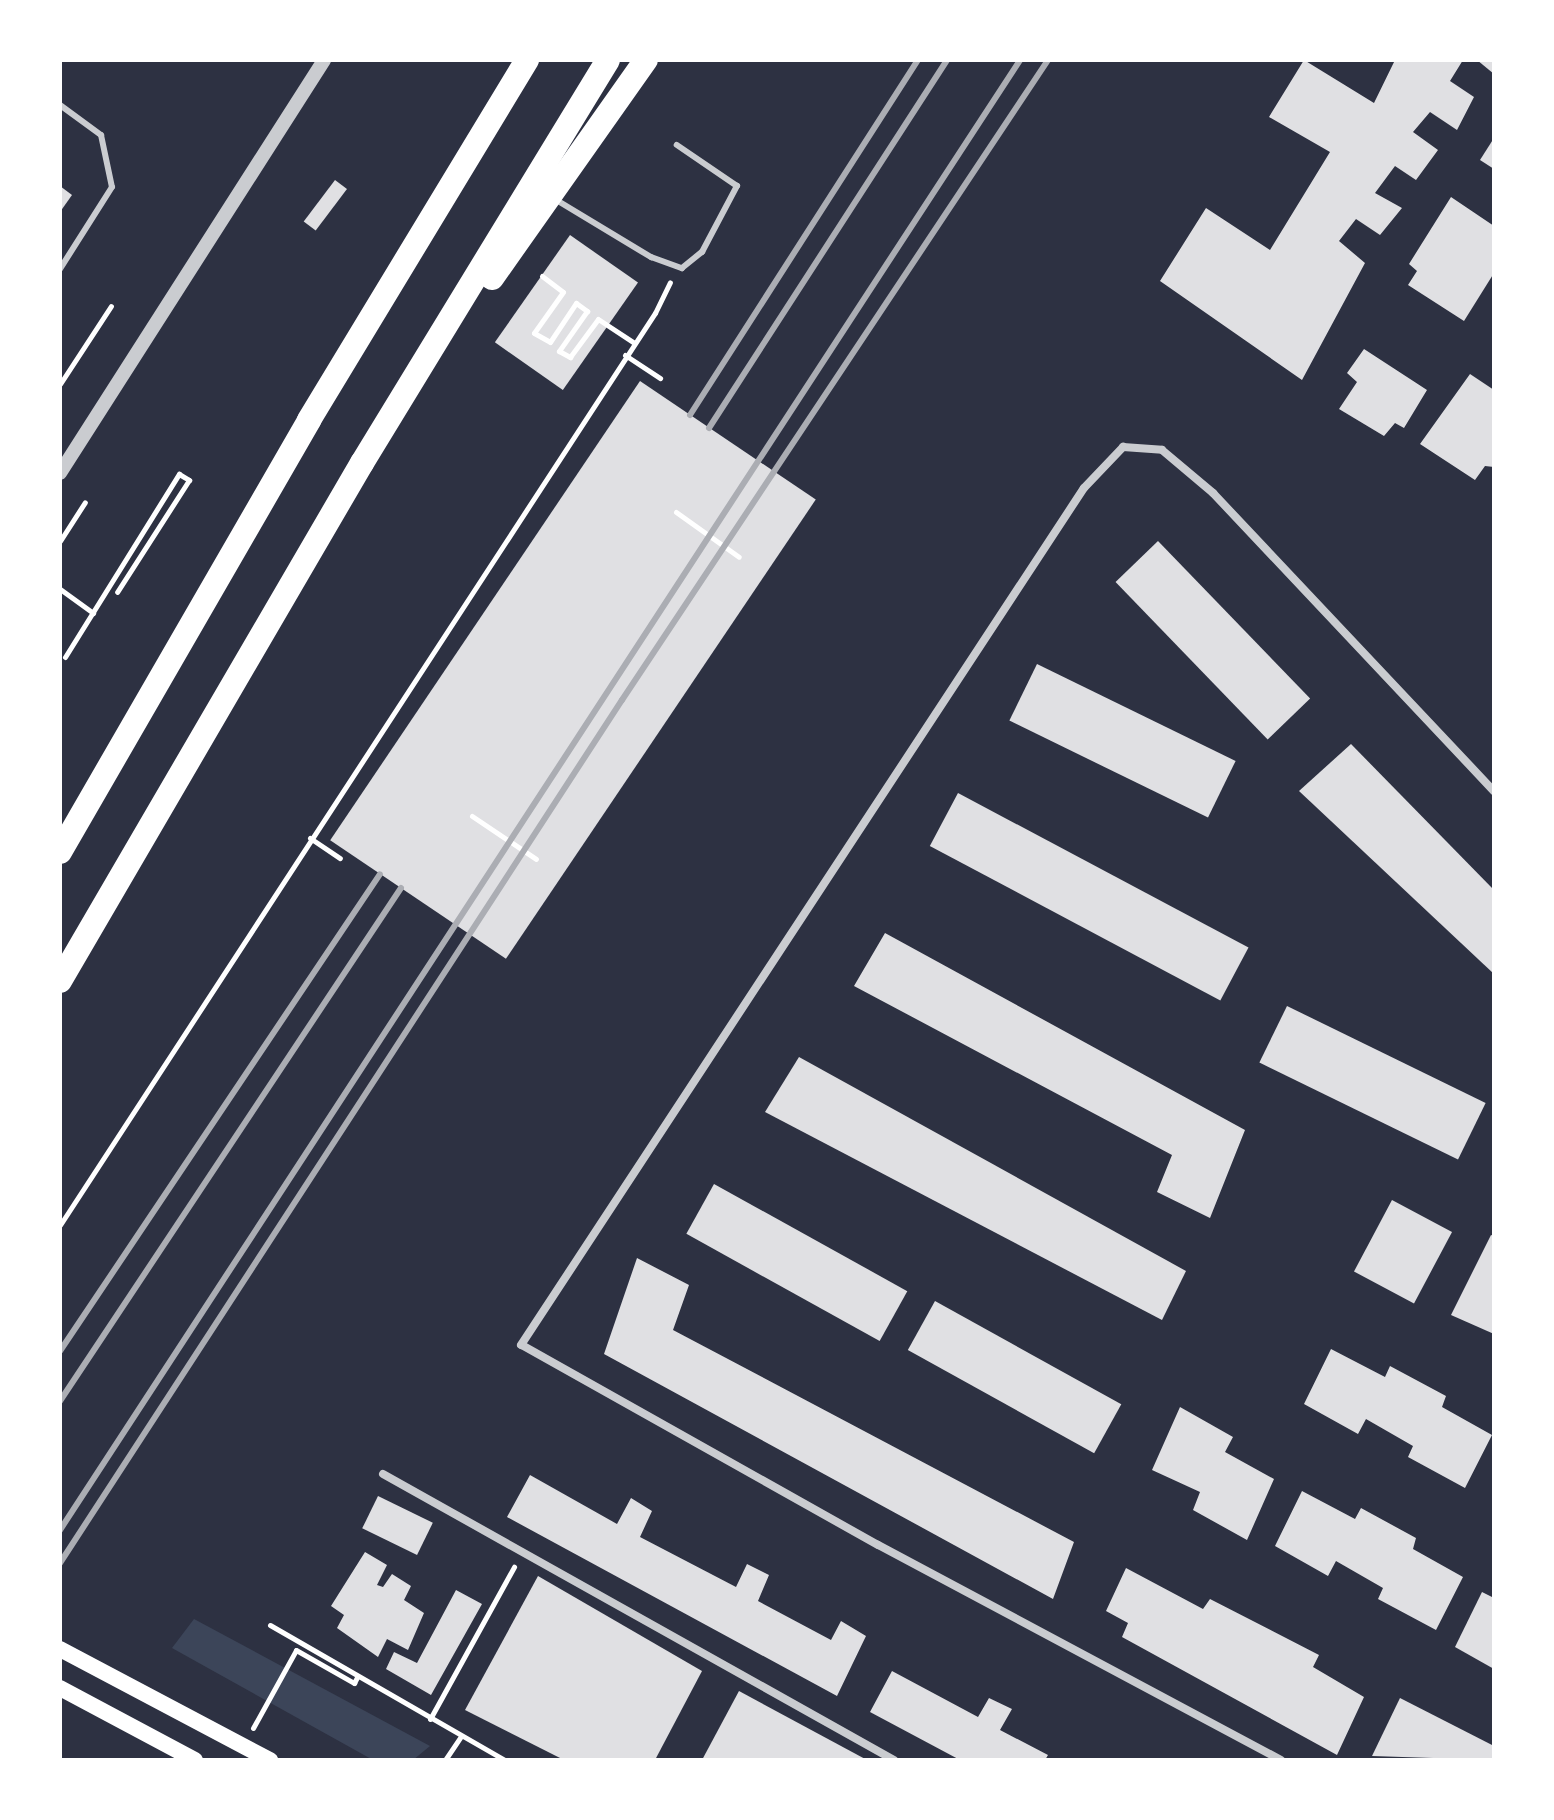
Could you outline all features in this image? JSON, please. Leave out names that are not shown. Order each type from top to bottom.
[{"type":"highway","points":[[60,852],[309,420],[527,60]]},
{"type":"highway","points":[[60,981],[362,463],[608,60]]},
{"type":"highway","points":[[362,463],[646,60]]},
{"type":"main road","points":[[60,1649],[270,1760]]},
{"type":"main road","points":[[60,1688],[195,1760]]},
{"type":"street","points":[[60,473],[320,61]]},
{"type":"street","points":[[1281,1760],[878,1545],[521,1345],[1084,488],[1123,447],[1162,450],[1213,493],[1494,791]]},
{"type":"street","points":[[383,1474],[894,1760]]},
{"type":"lane","points":[[60,105],[101,135],[112,187],[60,269]]},
{"type":"lane","points":[[558,201],[667,263],[682,268],[702,252],[737,186],[677,145]]},
{"type":"path","points":[[60,1225],[670,285],[667,263]]},
{"type":"path","points":[[542,276],[563,292],[534,333],[550,342],[576,303],[587,311],[559,351],[570,357],[598,319],[633,342]]},
{"type":"path","points":[[60,384],[111,306]]},
{"type":"path","points":[[625,355],[660,378]]},
{"type":"path","points":[[65,657],[179,474],[189,480],[117,592]]},
{"type":"path","points":[[60,541],[85,502]]},
{"type":"path","points":[[676,512],[739,557]]},
{"type":"path","points":[[60,589],[93,613]]},
{"type":"path","points":[[472,816],[536,859]]},
{"type":"path","points":[[310,838],[340,858]]},
{"type":"path","points":[[430,1719],[522,1552]]},
{"type":"path","points":[[270,1625],[356,1680]]},
{"type":"path","points":[[251,1733],[296,1650],[505,1760]]},
{"type":"path","points":[[445,1760],[461,1736]]},
{"type":"shaded area","points":[[194,1619],[430,1746],[413,1760],[373,1760],[172,1648]]},
{"type":"building","points":[[1304,60],[1374,103],[1395,60],[1463,60],[1450,81],[1474,97],[1457,130],[1430,112],[1413,132],[1438,150],[1416,180],[1395,166],[1375,193],[1402,208],[1380,235],[1356,219],[1339,241],[1365,263],[1302,380],[1160,281],[1206,208],[1270,250],[1330,152],[1269,117]]},
{"type":"building","points":[[1477,60],[1494,60],[1494,74]]},
{"type":"building","points":[[1494,138],[1494,169],[1480,160]]},
{"type":"building","points":[[335,180],[347,189],[316,231],[304,222]]},
{"type":"building","points":[[60,186],[72,195],[60,212]]},
{"type":"building","points":[[1451,197],[1494,226],[1494,273],[1464,321],[1408,285],[1417,271],[1409,264]]},
{"type":"building","points":[[570,235],[638,283],[563,390],[495,342]]},
{"type":"building","points":[[1364,349],[1427,390],[1404,428],[1395,423],[1384,436],[1339,409],[1357,382],[1347,373]]},
{"type":"building","points":[[1470,374],[1494,390],[1494,467],[1485,466],[1475,480],[1420,444]]},
{"type":"building","points":[[640,381],[816,500],[506,959],[330,840]]},
{"type":"building","points":[[1158,541],[1310,699],[1268,740],[1116,582]]},
{"type":"building","points":[[1037,664],[1236,761],[1208,818],[1009,721]]},
{"type":"building","points":[[1351,744],[1494,890],[1494,974],[1299,791]]},
{"type":"building","points":[[958,793],[1248,947],[1220,1000],[930,846]]},
{"type":"building","points":[[885,933],[1245,1130],[1210,1218],[1157,1192],[1172,1155],[854,986]]},
{"type":"building","points":[[1287,1006],[1486,1103],[1458,1160],[1259,1063]]},
{"type":"building","points":[[799,1057],[1186,1271],[1162,1320],[765,1112]]},
{"type":"building","points":[[714,1184],[907,1291],[880,1341],[686,1234]]},
{"type":"building","points":[[1392,1200],[1452,1232],[1414,1303],[1354,1272]]},
{"type":"building","points":[[1491,1235],[1494,1236],[1494,1334],[1451,1315]]},
{"type":"building","points":[[637,1258],[689,1285],[673,1330],[1074,1542],[1053,1599],[604,1354]]},
{"type":"building","points":[[935,1301],[1121,1404],[1094,1453],[908,1350]]},
{"type":"building","points":[[1331,1349],[1385,1377],[1390,1366],[1446,1396],[1442,1407],[1492,1435],[1465,1488],[1408,1457],[1413,1446],[1366,1419],[1358,1434],[1304,1404]]},
{"type":"building","points":[[1180,1407],[1233,1437],[1225,1452],[1274,1479],[1247,1540],[1193,1510],[1200,1492],[1152,1470]]},
{"type":"building","points":[[530,1475],[617,1524],[631,1498],[652,1511],[640,1537],[736,1587],[747,1564],[769,1575],[758,1601],[831,1640],[841,1621],[866,1636],[837,1696],[507,1517]]},
{"type":"building","points":[[1302,1491],[1355,1519],[1361,1508],[1416,1538],[1413,1549],[1463,1577],[1436,1630],[1378,1599],[1383,1588],[1336,1561],[1328,1576],[1275,1546]]},
{"type":"building","points":[[378,1496],[433,1523],[417,1555],[362,1528]]},
{"type":"building","points":[[365,1552],[387,1565],[377,1585],[383,1587],[392,1574],[411,1586],[404,1600],[424,1613],[408,1650],[387,1639],[378,1657],[337,1628],[344,1615],[331,1606]]},
{"type":"building","points":[[1126,1568],[1203,1609],[1210,1599],[1319,1655],[1313,1667],[1364,1697],[1337,1755],[1122,1637],[1128,1623],[1106,1611]]},
{"type":"building","points":[[538,1576],[702,1671],[655,1760],[564,1760],[465,1710]]},
{"type":"building","points":[[456,1590],[482,1604],[431,1695],[386,1669],[394,1652],[417,1663]]},
{"type":"building","points":[[1482,1592],[1494,1598],[1494,1669],[1455,1647]]},
{"type":"building","points":[[892,1671],[978,1717],[989,1698],[1012,1709],[1000,1730],[1048,1755],[1045,1760],[960,1760],[870,1712]]},
{"type":"building","points":[[739,1691],[867,1760],[702,1760]]},
{"type":"building","points":[[1400,1698],[1494,1746],[1494,1760],[1372,1756]]},
{"type":"railway","points":[[690,415],[918,60]]},
{"type":"railway","points":[[709,428],[947,60]]},
{"type":"railway","points":[[60,1530],[1020,60]]},
{"type":"railway","points":[[60,1563],[622,700],[1048,60]]},
{"type":"railway","points":[[60,1351],[380,874]]},
{"type":"railway","points":[[60,1401],[401,888]]}]
